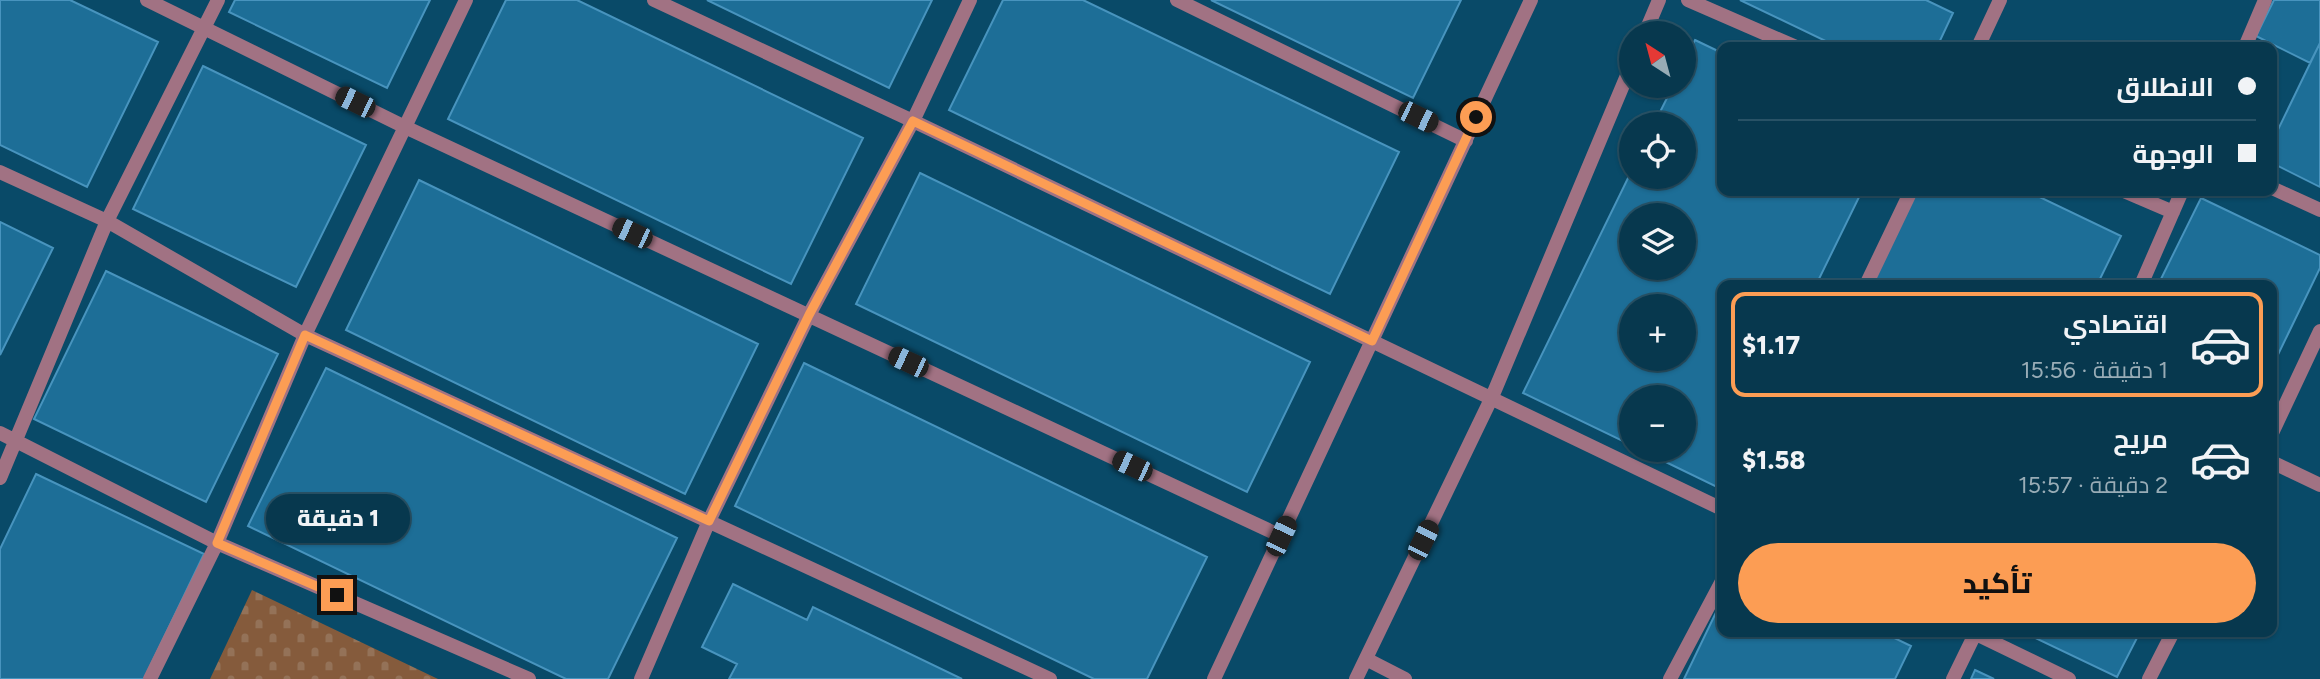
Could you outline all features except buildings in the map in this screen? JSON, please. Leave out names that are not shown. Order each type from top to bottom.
[{"type":"street","points":[[147,0],[405,127],[1281,536]]},
{"type":"street","points":[[0,478],[107,221],[218,0]]},
{"type":"street","points":[[150,679],[217,543],[305,335],[466,0]]},
{"type":"street","points":[[654,0],[913,121],[1717,507]]},
{"type":"street","points":[[641,679],[709,521],[809,315],[913,121],[970,0]]},
{"type":"street","points":[[1177,0],[1465,141]]},
{"type":"street","points":[[1214,679],[1531,0]]},
{"type":"street","points":[[1650,21],[1659,0]]},
{"type":"street","points":[[1688,0],[1785,42]]},
{"type":"street","points":[[1980,42],[2000,0]]},
{"type":"street","points":[[2247,42],[2261,1]]},
{"type":"street","points":[[1356,679],[1492,397],[1619,95]]},
{"type":"street","points":[[0,172],[107,221],[305,335],[1050,679]]},
{"type":"street","points":[[2277,190],[2320,210]]},
{"type":"street","points":[[1868,280],[1909,196]]},
{"type":"street","points":[[2136,196],[2173,212]]},
{"type":"street","points":[[2143,280],[2180,196]]},
{"type":"street","points":[[2277,422],[2320,331]]},
{"type":"street","points":[[0,433],[217,543],[529,679]]},
{"type":"street","points":[[2277,464],[2320,485]]},
{"type":"street","points":[[1670,679],[1717,590]]},
{"type":"street","points":[[1953,679],[1972,637]]},
{"type":"street","points":[[1984,637],[2069,679]]},
{"type":"street","points":[[2149,679],[2170,637]]},
{"type":"street","points":[[1366,659],[1405,679]]},
{"type":"green space","points":[[252,590],[438,679],[210,679]]},
{"type":"route","points":[[337,595],[217,543],[305,335],[709,521],[809,315],[913,121],[1372,341],[1476,117]]}]
